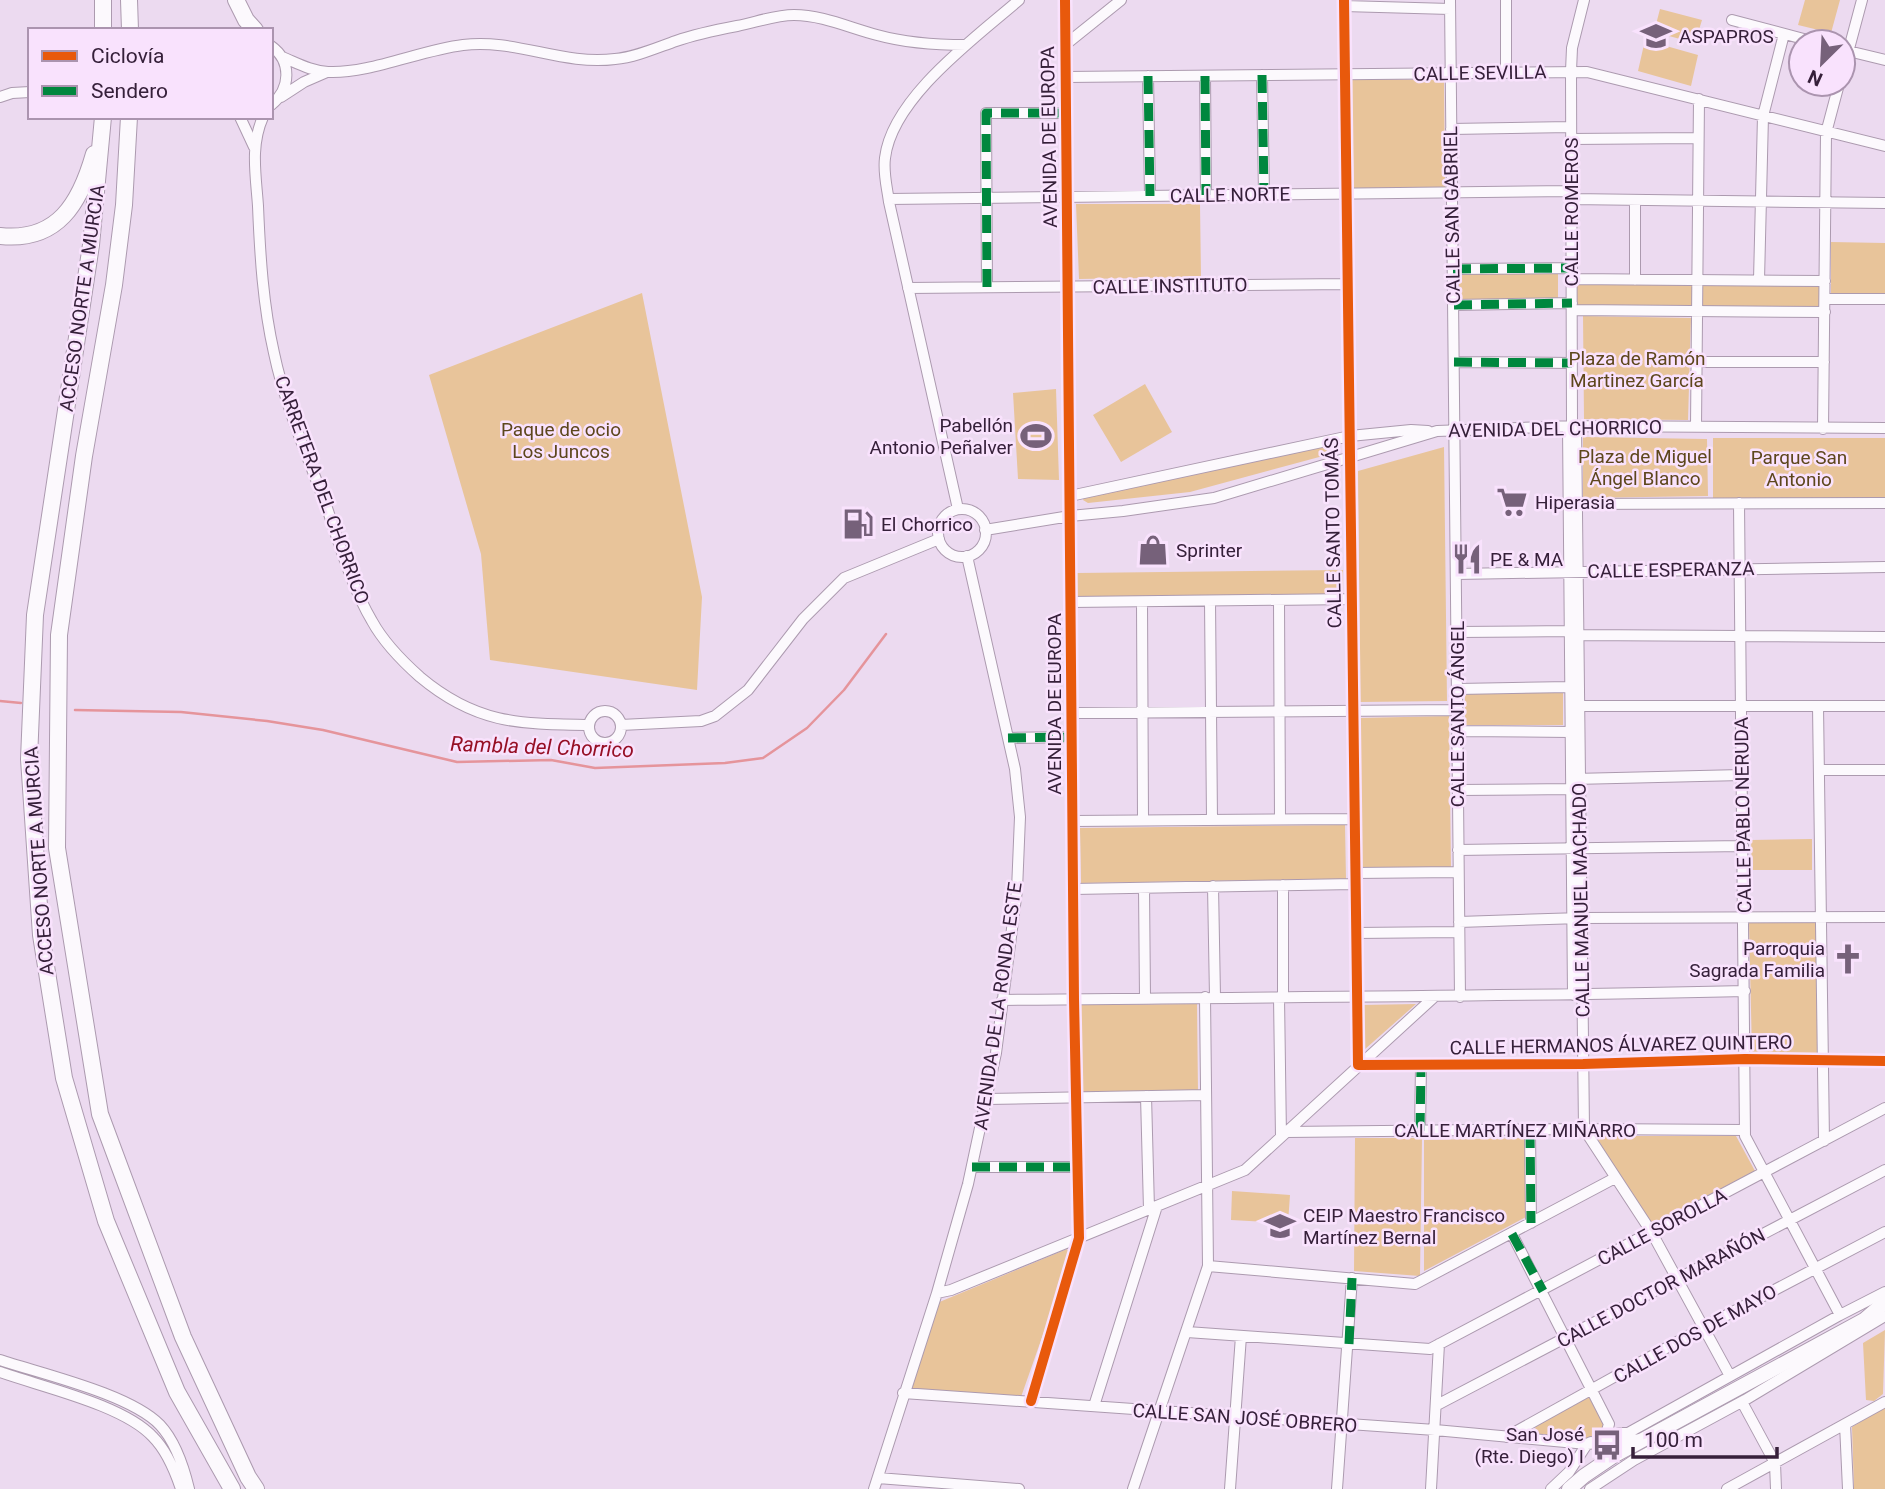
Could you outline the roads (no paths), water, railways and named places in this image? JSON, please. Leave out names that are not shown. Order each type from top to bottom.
[{"type":"highway","points":[[103,0],[103,28]]},
{"type":"highway","points":[[129,0],[130,28]]},
{"type":"highway","points":[[236,0],[253,28]]},
{"type":"highway","points":[[0,236],[13,237],[41,231],[66,215],[82,190],[102,119]]},
{"type":"highway","name":"ACCESO NORTE A MURCIA","points":[[103,119],[91,245],[35,615],[29,759],[41,935],[64,1078],[106,1221],[177,1392],[232,1489]]},
{"type":"highway","name":"ACCESO NORTE A MURCIA","points":[[129,119],[124,205],[114,285],[84,456],[59,635],[57,848],[100,1114],[183,1337],[256,1489]]},
{"type":"main road","points":[[1569,1489],[1615,1455],[1864,1320],[1885,1302]]},
{"type":"main road","points":[[1864,1320],[1885,1316]]},
{"type":"street","points":[[958,509],[884,175],[885,158],[889,139],[909,102],[966,46],[1020,0]]},
{"type":"street","name":"AVENIDA DE EUROPA","points":[[1031,1401],[1079,1238],[1074,999],[1065,0]]},
{"type":"street","points":[[1065,45],[1121,0]]},
{"type":"street","points":[[1506,0],[1506,73]]},
{"type":"street","points":[[1853,28],[1862,0]]},
{"type":"street","name":"CALLE ROMEROS","points":[[1572,426],[1570,72],[1581,1]]},
{"type":"street","points":[[1344,3],[1450,5]]},
{"type":"street","name":"CALLE SANTO TOMÁS","points":[[1344,3],[1358,1065]]},
{"type":"street","name":"CALLE SAN GABRIEL","points":[[1450,5],[1455,431]]},
{"type":"street","points":[[275,102],[304,82],[327,72],[375,65],[463,45],[491,44],[578,60],[614,60],[634,56],[707,31],[780,15],[820,18],[903,41],[966,46]]},
{"type":"street","points":[[1732,20],[1787,35]]},
{"type":"street","points":[[1759,280],[1763,116],[1784,34]]},
{"type":"street","points":[[273,48],[282,57],[306,68],[327,72]]},
{"type":"street","points":[[1857,53],[1885,61]]},
{"type":"street","points":[[275,102],[284,89],[287,78],[282,57]]},
{"type":"street","name":"CALLE SEVILLA","points":[[1066,77],[1587,72],[1885,146]]},
{"type":"street","points":[[1262,75],[1265,194]]},
{"type":"street","points":[[1147,76],[1150,196]]},
{"type":"street","points":[[1205,76],[1206,195]]},
{"type":"street","points":[[0,89],[12,93]]},
{"type":"street","points":[[0,97],[28,92]]},
{"type":"street","points":[[1824,429],[1826,133],[1835,98]]},
{"type":"street","points":[[1696,427],[1699,99]]},
{"type":"street","points":[[987,288],[986,113],[1066,113]]},
{"type":"street","name":"CARRETERA DEL CHORRICO","points":[[241,119],[254,147]]},
{"type":"street","name":"CARRETERA DEL CHORRICO","points":[[262,119],[254,147],[264,292],[274,356],[289,409],[372,622],[386,642],[419,676],[473,711],[521,724],[588,725]]},
{"type":"street","points":[[1451,129],[1571,127]]},
{"type":"street","points":[[1571,139],[1698,138]]},
{"type":"street","name":"CALLE NORTE","points":[[889,199],[1452,192],[1571,195],[1635,200],[1885,204]]},
{"type":"street","points":[[1635,200],[1635,280]]},
{"type":"street","points":[[1453,269],[1572,274],[1635,280],[1825,281]]},
{"type":"street","name":"CALLE INSTITUTO","points":[[908,288],[1347,284]]},
{"type":"street","points":[[1825,299],[1885,299]]},
{"type":"street","points":[[1454,305],[1697,312],[1825,312]]},
{"type":"street","points":[[1454,362],[1572,363]]},
{"type":"street","points":[[1696,362],[1824,362]]},
{"type":"street","name":"AVENIDA DEL CHORRICO","points":[[985,530],[1213,498],[1437,431],[1572,426],[1885,428]]},
{"type":"street","name":"CALLE MANUEL MACHADO","points":[[1572,426],[1574,782]]},
{"type":"street","points":[[1070,496],[1350,436],[1411,430],[1437,431]]},
{"type":"street","name":"CALLE SANTO ÁNGEL","points":[[1455,431],[1460,997]]},
{"type":"street","name":"CALLE PABLO NERUDA","points":[[1739,503],[1745,1136],[1840,1315]]},
{"type":"street","points":[[1573,504],[1885,503]]},
{"type":"street","points":[[958,509],[973,511],[983,522],[985,530],[983,543],[967,556],[953,555],[939,539],[940,523],[950,512],[958,509]]},
{"type":"street","points":[[621,725],[701,721],[715,716],[748,690],[803,619],[844,578],[939,539]]},
{"type":"street","name":"AVENIDA DE LA RONDA ESTE","points":[[876,1483],[937,1293],[972,1167],[987,1098],[1017,890],[1020,839],[1015,769],[967,556]]},
{"type":"street","name":"CALLE ESPERANZA","points":[[1456,574],[1885,567]]},
{"type":"street","points":[[1071,602],[1352,599]]},
{"type":"street","points":[[1279,600],[1280,819]]},
{"type":"street","points":[[1142,601],[1143,820]]},
{"type":"street","points":[[1210,601],[1212,820]]},
{"type":"street","points":[[1457,632],[1741,638],[1885,637]]},
{"type":"street","name":"CALLE MANUEL MACHADO","points":[[1574,633],[1570,687],[1575,706],[1571,732],[1584,1129]]},
{"type":"street","points":[[1458,690],[1570,687]]},
{"type":"street","points":[[1575,706],[1885,706]]},
{"type":"street","points":[[1818,706],[1824,1141]]},
{"type":"street","points":[[606,710],[618,716],[621,725],[616,739],[603,743],[592,737],[588,725],[594,714],[606,710]]},
{"type":"street","points":[[1072,713],[1458,710]]},
{"type":"street","points":[[1458,732],[1571,732]]},
{"type":"street","points":[[1008,738],[1072,737]]},
{"type":"street","points":[[1819,770],[1885,770]]},
{"type":"street","points":[[1458,790],[1742,775]]},
{"type":"street","points":[[1072,821],[1354,819]]},
{"type":"street","points":[[1458,850],[1743,846]]},
{"type":"street","points":[[1073,889],[1283,885],[1458,872]]},
{"type":"street","points":[[1283,885],[1283,1134]]},
{"type":"street","points":[[1133,1489],[1208,1266],[1206,1095],[1213,886]]},
{"type":"street","points":[[1144,888],[1145,998]]},
{"type":"street","points":[[1355,933],[1577,918],[1885,917]]},
{"type":"street","points":[[1002,1000],[1433,998],[1745,991]]},
{"type":"street","points":[[937,1293],[951,1290],[1245,1170],[1433,998]]},
{"type":"street","name":"CALLE HERMANOS ÁLVAREZ QUINTERO","points":[[1358,1065],[1583,1064],[1745,1059],[1885,1061]]},
{"type":"street","points":[[1420,1131],[1421,1066]]},
{"type":"street","points":[[987,1098],[1206,1095]]},
{"type":"street","points":[[1094,1406],[1153,1207],[1146,1096]]},
{"type":"street","name":"CALLE SOROLLA","points":[[1439,1344],[1885,1108]]},
{"type":"street","points":[[1584,1129],[1652,1233],[1730,1377]]},
{"type":"street","name":"CALLE MARTÍNEZ MIÑARRO","points":[[1283,1134],[1584,1129],[1745,1130]]},
{"type":"street","points":[[1530,1130],[1531,1223]]},
{"type":"street","points":[[972,1167],[1078,1167]]},
{"type":"street","name":"CALLE DOCTOR MARAÑÓN","points":[[1437,1405],[1885,1170]]},
{"type":"street","points":[[1208,1266],[1415,1284],[1615,1178]]},
{"type":"street","name":"CALLE DOS DE MAYO","points":[[1505,1438],[1704,1327],[1885,1232]]},
{"type":"street","points":[[1512,1234],[1609,1424],[1606,1434]]},
{"type":"street","points":[[1337,1489],[1352,1278]]},
{"type":"street","points":[[1551,1489],[1569,1472],[1587,1444],[1606,1434],[1628,1433],[1885,1292]]},
{"type":"street","points":[[1591,1489],[1634,1460],[1742,1402],[1885,1316]]},
{"type":"street","points":[[1187,1332],[1430,1349],[1439,1344]]},
{"type":"street","points":[[1230,1489],[1241,1336]]},
{"type":"street","points":[[1431,1489],[1439,1344]]},
{"type":"street","points":[[0,1360],[116,1398],[142,1412],[166,1433],[189,1489]]},
{"type":"street","points":[[0,1372],[105,1407],[138,1424],[155,1440],[170,1463],[181,1489]]},
{"type":"street","name":"CALLE SAN JOSÉ OBRERO","points":[[903,1393],[1435,1430],[1587,1444],[1646,1438]]},
{"type":"street","points":[[1742,1402],[1775,1463],[1776,1489]]},
{"type":"street","points":[[1727,1489],[1885,1402]]},
{"type":"street","points":[[1845,1424],[1848,1489]]},
{"type":"street","points":[[155,1440],[166,1433]]},
{"type":"street","points":[[876,1483],[1019,1489]]},
{"type":"waterway","name":"Rambla del Chorrico","points":[[75,710],[181,712],[267,721],[323,730],[457,762],[551,760],[595,768],[725,763],[763,758],[807,728],[844,690],[886,634]]},
{"type":"waterway","points":[[0,701],[21,703]]},
{"type":"place","name":"ASPAPROS","points":[[1656,36]]},
{"type":"place","name":"Pabellón Antonio Peñalver","points":[[1036,436]]},
{"type":"place","name":"Hiperasia","points":[[1512,502]]},
{"type":"place","name":"El Chorrico","points":[[858,524]]},
{"type":"place","name":"Sprinter","points":[[1153,550]]},
{"type":"place","name":"PE & MA","points":[[1467,559]]},
{"type":"place","name":"Parroquia Sagrada Familia","points":[[1848,959]]},
{"type":"place","name":"CEIP Maestro Francisco Martínez Bernal","points":[[1280,1226]]},
{"type":"place","name":"San José (Rte. Diego) I","points":[[1607,1445]]},
{"type":"park label","name":"Plaza de Ramón Martinez García","points":[[1637,369]]},
{"type":"park label","name":"Paque de ocio Los Juncos","points":[[561,440]]},
{"type":"park label","name":"Plaza de Miguel Ángel Blanco","points":[[1645,467]]},
{"type":"park label","name":"Parque San Antonio","points":[[1799,468]]}]
